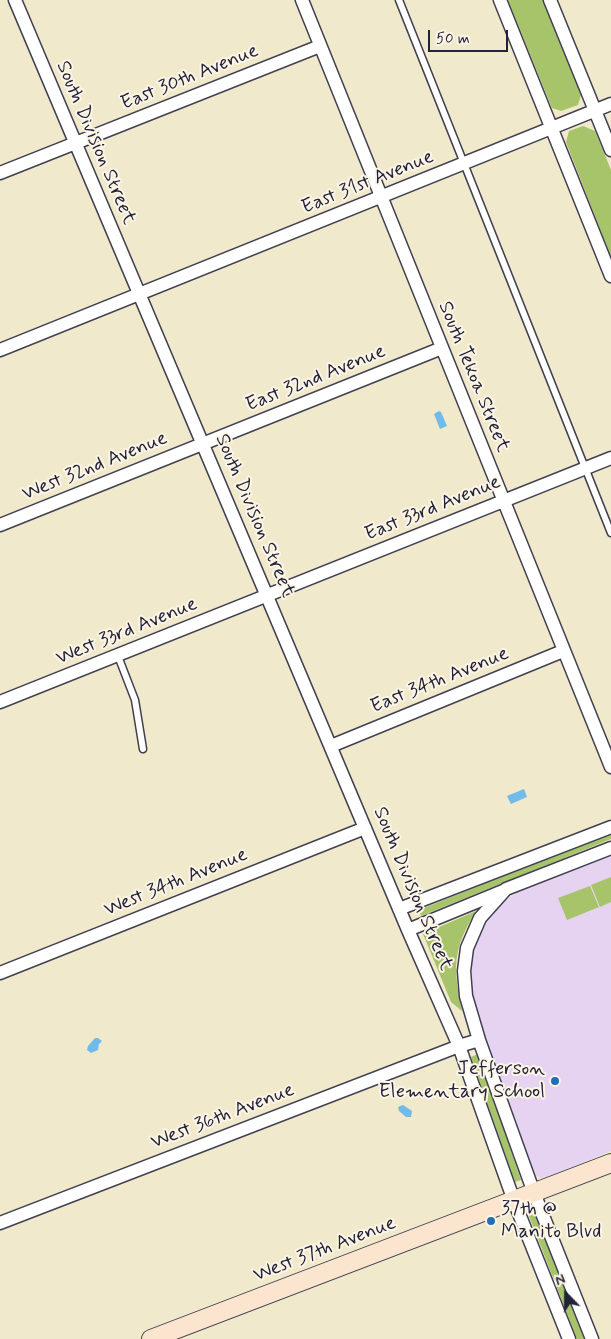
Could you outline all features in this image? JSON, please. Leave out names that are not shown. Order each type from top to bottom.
[{"type":"street","name":"South Division Street","points":[[15,0],[399,909],[459,1046],[514,1200],[569,1339]]},
{"type":"street","name":"South Tekoa Street","points":[[302,0],[611,767]]},
{"type":"street","points":[[500,0],[611,276]]},
{"type":"street","points":[[550,0],[611,150]]},
{"type":"street","name":"East 30th Avenue","points":[[0,173],[320,46]]},
{"type":"street","name":"East 31st Avenue","points":[[0,350],[611,104]]},
{"type":"street","name":"East 32nd Avenue","points":[[203,444],[442,348]]},
{"type":"street","name":"West 32nd Avenue","points":[[0,525],[203,444]]},
{"type":"street","name":"East 33rd Avenue","points":[[268,596],[611,458]]},
{"type":"street","name":"West 33rd Avenue","points":[[0,702],[268,596]]},
{"type":"street","name":"East 34th Avenue","points":[[331,746],[563,651]]},
{"type":"street","points":[[399,909],[611,827]]},
{"type":"street","name":"West 34th Avenue","points":[[0,973],[366,828]]},
{"type":"street","points":[[408,930],[611,848]]},
{"type":"street","points":[[506,890],[480,918],[467,948],[464,971],[466,996],[478,1040],[534,1193],[592,1339]]},
{"type":"street","name":"West 36th Avenue","points":[[0,1223],[478,1040]]},
{"type":"street","name":"West 37th Avenue","points":[[150,1339],[611,1163]]},
{"type":"lane","points":[[399,0],[611,533]]},
{"type":"lane","points":[[118,656],[135,700],[143,749]]},
{"type":"shaded area","name":"Jefferson Elementary School","points":[[611,854],[611,1151],[548,1177],[541,1178],[534,1174],[530,1168],[475,1011],[469,992],[470,956],[478,932],[492,911],[516,893]]},
{"type":"green space","points":[[508,0],[544,0],[582,92],[578,105],[561,111],[552,108]]},
{"type":"green space","points":[[583,126],[595,131],[611,170],[611,257],[566,142],[569,131]]},
{"type":"green space","points":[[611,833],[611,839],[421,916],[419,910]]},
{"type":"green space","points":[[611,877],[611,902],[600,907],[591,885]]},
{"type":"green space","points":[[590,886],[599,907],[567,920],[558,898]]},
{"type":"green space","points":[[476,911],[462,937],[457,959],[457,982],[462,1011],[451,1002],[423,934]]},
{"type":"green space","points":[[478,1054],[521,1180],[515,1182],[471,1057]]},
{"type":"green space","points":[[535,1213],[584,1339],[577,1339],[529,1216]]},
{"type":"water","points":[[439,411],[447,426],[440,429],[434,414]]},
{"type":"water","points":[[524,789],[527,797],[511,804],[507,796]]},
{"type":"water","points":[[95,1038],[102,1041],[99,1044],[98,1050],[91,1053],[87,1050],[88,1046]]},
{"type":"water","points":[[403,1105],[412,1111],[411,1117],[406,1117],[399,1111],[398,1107]]},
{"type":"place","name":"Jefferson Elementary School","points":[[555,1081]]},
{"type":"place","name":"37th @ Manito Blvd","points":[[491,1221]]}]
